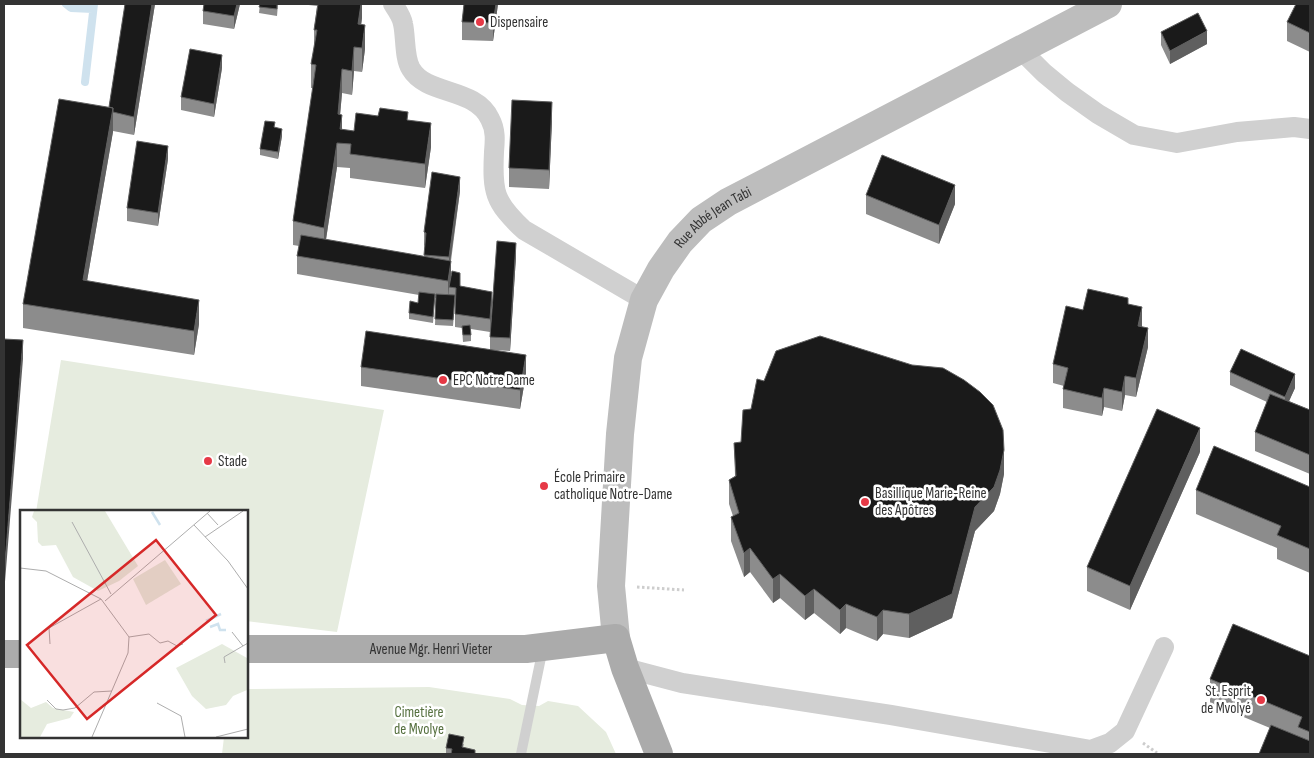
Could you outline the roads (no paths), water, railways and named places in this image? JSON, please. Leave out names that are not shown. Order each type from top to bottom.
[{"type":"main road","name":"Rue Abbé Jean Tabi","points":[[616,638],[612,586],[620,434],[628,358],[644,300],[661,269],[680,242],[701,220],[728,202],[1108,4]]},
{"type":"main road","name":"Avenue Mgr. Henri Vieter","points":[[248,649],[526,649],[616,638]]},
{"type":"main road","points":[[616,638],[625,668],[660,754]]},
{"type":"main road","points":[[4,654],[20,654]]},
{"type":"street","points":[[393,4],[403,23],[411,69],[425,83],[475,102],[484,109],[490,119],[496,136],[492,180],[498,201],[509,217],[524,230],[644,300]]},
{"type":"street","points":[[1021,50],[1044,73],[1068,92],[1098,114],[1134,135],[1177,143],[1237,132],[1294,127],[1310,129]]},
{"type":"street","points":[[625,668],[682,683],[890,715],[1091,750],[1110,743],[1125,731],[1164,647]]},
{"type":"lane","points":[[521,754],[543,647]]},
{"type":"waterway","points":[[66,4],[71,8],[93,9]]},
{"type":"waterway","points":[[85,82],[94,4]]},
{"type":"place","name":"Dispensaire","points":[[480,22]]},
{"type":"place","name":"EPC Notre Dame","points":[[443,380]]},
{"type":"place","name":"Stade","points":[[208,461]]},
{"type":"place","name":"École Primaire catholique Notre-Dame","points":[[544,486]]},
{"type":"place","name":"Basillique Marie-Reine des Apôtres","points":[[865,502]]},
{"type":"place","name":"St. Esprit de Mvolyé","points":[[1261,700]]},
{"type":"park label","name":"Cimetière de Mvolye","points":[[419,720]]}]
